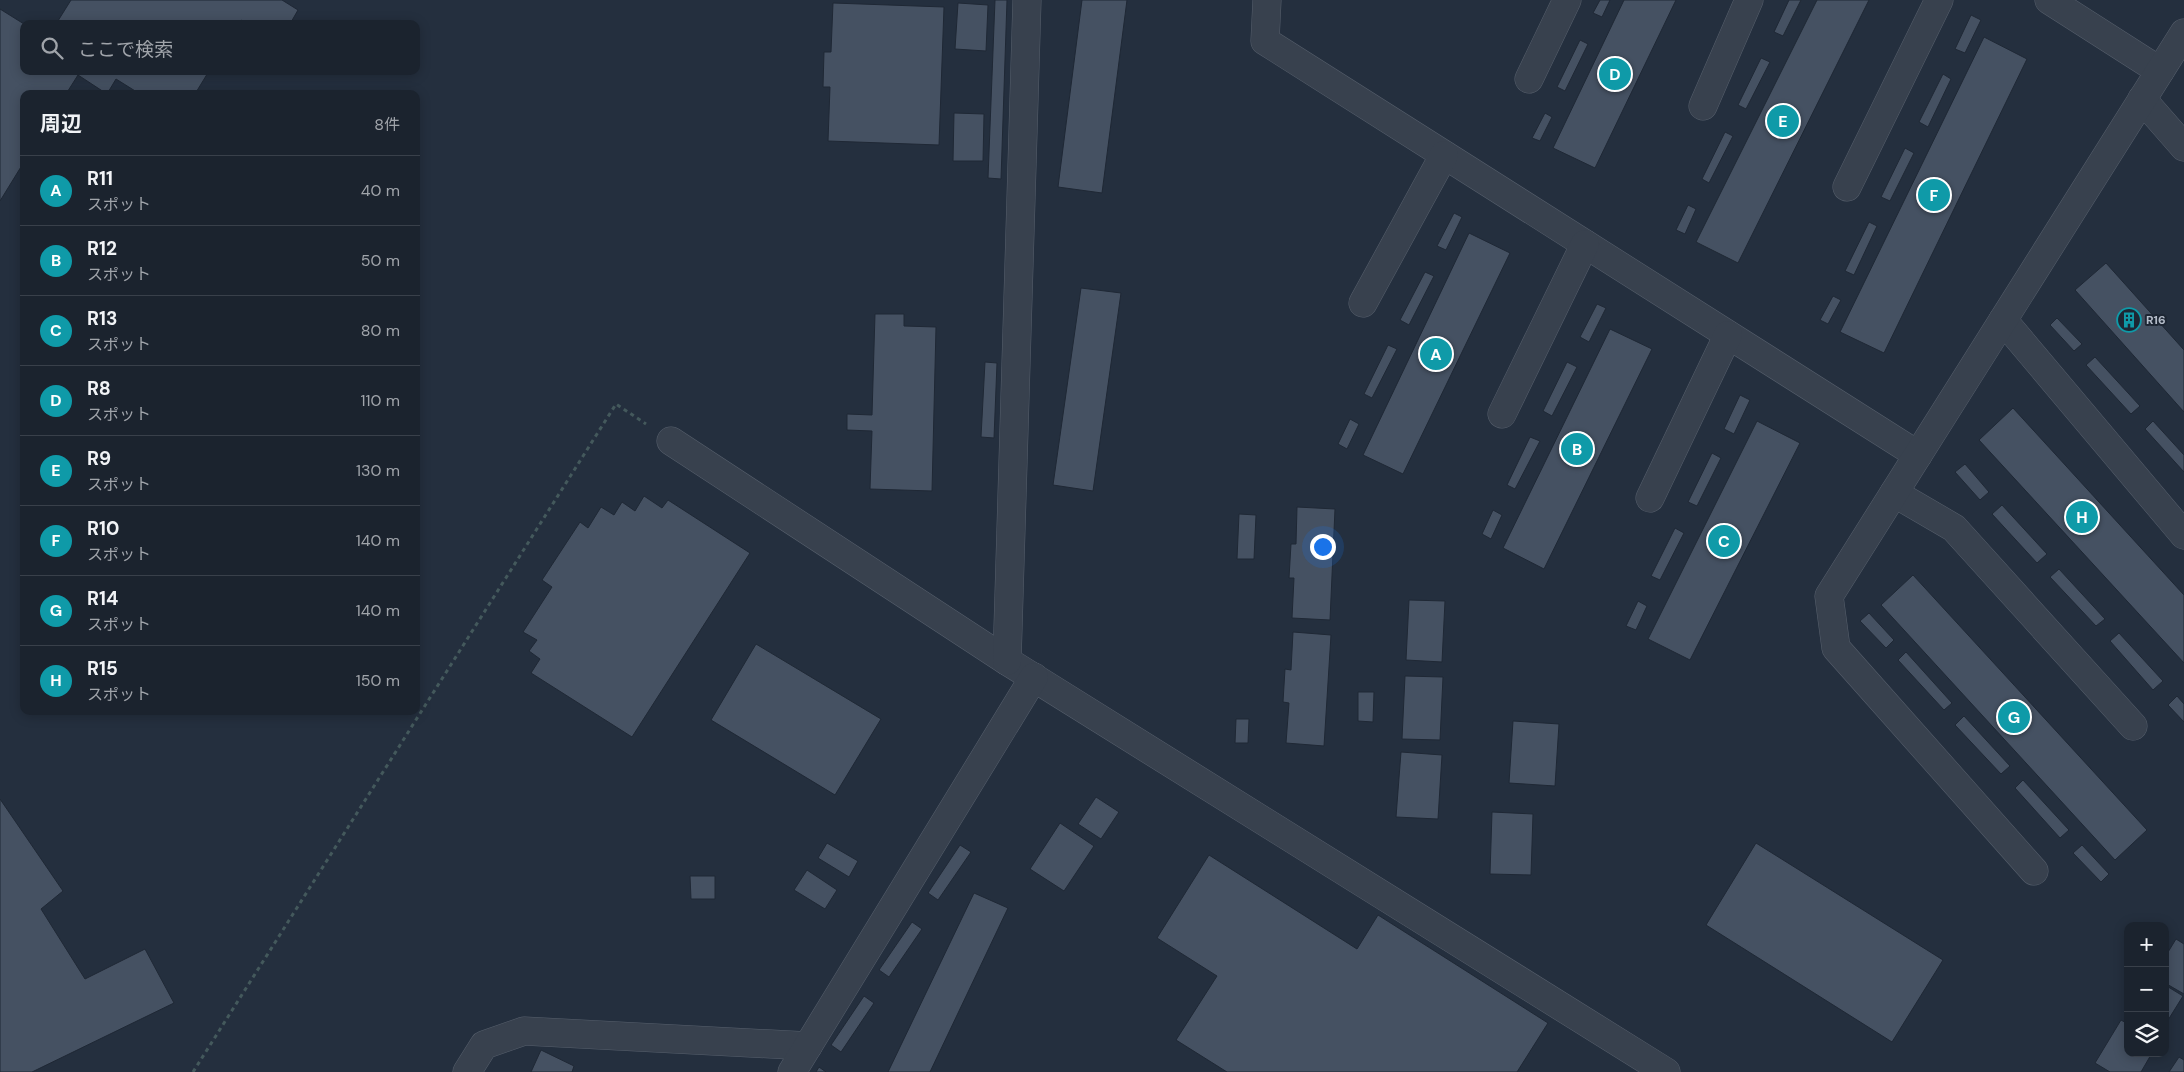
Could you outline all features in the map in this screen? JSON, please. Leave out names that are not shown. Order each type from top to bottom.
[{"type":"street","points":[[1007,661],[1026,0]]},
{"type":"street","points":[[1267,0],[1265,41],[1918,454]]},
{"type":"street","points":[[1529,79],[1567,0]]},
{"type":"street","points":[[1703,106],[1749,0]]},
{"type":"street","points":[[1847,187],[1939,0]]},
{"type":"street","points":[[2049,0],[2160,71]]},
{"type":"street","points":[[2034,871],[1836,648],[1829,596],[2184,33]]},
{"type":"street","points":[[2142,99],[2184,147]]},
{"type":"street","points":[[1363,303],[1444,155]]},
{"type":"street","points":[[1502,414],[1585,244]]},
{"type":"street","points":[[2003,320],[2184,535]]},
{"type":"street","points":[[1650,498],[1728,335]]},
{"type":"street","points":[[671,441],[1007,661],[1666,1072]]},
{"type":"street","points":[[1894,492],[1954,528],[2133,726]]},
{"type":"street","points":[[792,1072],[1034,677]]},
{"type":"street","points":[[467,1072],[484,1045],[524,1031],[808,1046]]},
{"type":"path","points":[[420,714],[616,404],[671,441]]},
{"type":"path","points":[[193,1072],[419,715]]},
{"type":"building","points":[[71,0],[282,0],[298,10],[292,20],[58,20]]},
{"type":"building","points":[[995,0],[1007,0],[1001,179],[988,178]]},
{"type":"building","points":[[1082,0],[1127,0],[1102,193],[1058,187]]},
{"type":"building","points":[[1600,0],[1610,0],[1602,17],[1593,13]]},
{"type":"building","points":[[1624,0],[1676,0],[1595,168],[1553,148]]},
{"type":"building","points":[[1789,0],[1801,0],[1783,36],[1774,32]]},
{"type":"building","points":[[1817,0],[1869,0],[1738,263],[1696,242]]},
{"type":"building","points":[[833,3],[944,7],[939,145],[828,141],[830,87],[823,87],[824,52],[831,52]]},
{"type":"building","points":[[958,3],[988,5],[986,51],[955,49]]},
{"type":"building","points":[[0,9],[20,22],[20,75],[78,75],[69,90],[20,90],[20,168],[0,201]]},
{"type":"building","points":[[1971,15],[1981,20],[1965,53],[1955,49]]},
{"type":"building","points":[[1984,37],[2027,59],[1884,353],[1840,332]]},
{"type":"building","points":[[1580,40],[1588,44],[1565,91],[1557,87]]},
{"type":"building","points":[[1761,58],[1770,62],[1746,109],[1738,105]]},
{"type":"building","points":[[1943,74],[1951,79],[1928,127],[1919,122]]},
{"type":"building","points":[[78,75],[207,75],[197,90],[134,90],[116,79],[109,90],[101,90]]},
{"type":"building","points":[[954,113],[984,114],[983,161],[953,161]]},
{"type":"building","points":[[1545,113],[1552,117],[1540,141],[1532,138]]},
{"type":"building","points":[[1725,132],[1733,136],[1709,183],[1702,179]]},
{"type":"building","points":[[1905,148],[1914,153],[1890,201],[1881,197]]},
{"type":"building","points":[[1688,205],[1696,209],[1685,234],[1676,230]]},
{"type":"building","points":[[1454,213],[1462,217],[1446,250],[1437,246]]},
{"type":"building","points":[[1869,222],[1877,226],[1854,275],[1845,271]]},
{"type":"building","points":[[1469,233],[1510,253],[1403,474],[1363,455]]},
{"type":"building","name":"R16","points":[[2106,263],[2184,350],[2184,412],[2075,290]]},
{"type":"building","points":[[1425,272],[1434,276],[1409,325],[1400,320]]},
{"type":"building","points":[[1081,288],[1121,293],[1093,491],[1053,485]]},
{"type":"building","points":[[1833,296],[1841,300],[1828,324],[1820,320]]},
{"type":"building","points":[[1597,304],[1606,308],[1589,342],[1580,337]]},
{"type":"building","points":[[875,314],[904,314],[904,326],[936,327],[932,491],[870,489],[872,431],[847,430],[847,414],[872,415]]},
{"type":"building","points":[[2057,318],[2082,344],[2074,351],[2050,325]]},
{"type":"building","points":[[1610,329],[1652,349],[1544,569],[1503,548]]},
{"type":"building","points":[[1388,345],[1397,349],[1372,398],[1364,394]]},
{"type":"building","points":[[2095,357],[2140,406],[2131,414],[2086,365]]},
{"type":"building","points":[[985,362],[997,363],[994,438],[981,437]]},
{"type":"building","points":[[1567,362],[1577,367],[1552,416],[1543,411]]},
{"type":"building","points":[[1740,395],[1750,400],[1734,434],[1724,429]]},
{"type":"building","points":[[2013,408],[2184,595],[2184,663],[1979,440]]},
{"type":"building","points":[[1350,419],[1359,424],[1347,449],[1338,444]]},
{"type":"building","points":[[1757,421],[1800,443],[1690,660],[1648,639]]},
{"type":"building","points":[[2153,421],[2184,455],[2184,472],[2145,429]]},
{"type":"building","points":[[1530,437],[1540,441],[1515,489],[1507,485]]},
{"type":"building","points":[[1712,453],[1721,458],[1697,506],[1688,502]]},
{"type":"building","points":[[1965,464],[1989,492],[1980,500],[1955,472]]},
{"type":"building","points":[[644,496],[662,508],[668,500],[750,553],[632,737],[531,673],[540,659],[529,651],[537,640],[523,632],[552,587],[542,580],[580,522],[588,528],[601,507],[614,515],[622,502],[635,511]]},
{"type":"building","points":[[2002,505],[2047,554],[2037,563],[1992,514]]},
{"type":"building","points":[[1297,507],[1335,509],[1330,620],[1292,618],[1294,578],[1289,578],[1291,544],[1296,544]]},
{"type":"building","points":[[1493,510],[1502,515],[1491,539],[1482,534]]},
{"type":"building","points":[[1239,514],[1256,515],[1254,559],[1237,559]]},
{"type":"building","points":[[1675,528],[1684,533],[1660,580],[1651,576]]},
{"type":"building","points":[[2059,569],[2105,619],[2096,626],[2050,577]]},
{"type":"building","points":[[1913,575],[2147,830],[2115,860],[1881,605]]},
{"type":"building","points":[[1409,600],[1445,601],[1442,662],[1406,660]]},
{"type":"building","points":[[1638,601],[1647,606],[1636,630],[1626,626]]},
{"type":"building","points":[[1869,613],[1894,640],[1886,648],[1860,621]]},
{"type":"building","points":[[1293,632],[1331,635],[1324,746],[1286,743],[1289,703],[1283,702],[1285,669],[1291,670]]},
{"type":"building","points":[[2119,633],[2163,681],[2153,690],[2110,641]]},
{"type":"building","points":[[756,644],[881,719],[835,795],[711,720]]},
{"type":"building","points":[[1906,652],[1952,703],[1944,710],[1898,660]]},
{"type":"building","points":[[1405,676],[1443,677],[1440,740],[1402,739]]},
{"type":"building","points":[[1358,692],[1374,692],[1373,722],[1358,721]]},
{"type":"building","points":[[2177,696],[2184,704],[2184,722],[2168,705]]},
{"type":"building","points":[[1964,716],[2010,766],[2001,774],[1955,725]]},
{"type":"building","points":[[1236,719],[1249,719],[1248,743],[1235,743]]},
{"type":"building","points":[[1513,721],[1559,724],[1555,786],[1509,783]]},
{"type":"building","points":[[1401,752],[1442,755],[1438,819],[1396,817]]},
{"type":"building","points":[[2023,780],[2069,830],[2060,838],[2015,788]]},
{"type":"building","points":[[1096,797],[1119,812],[1101,839],[1078,824]]},
{"type":"building","points":[[0,799],[63,891],[41,909],[85,979],[145,949],[174,1003],[32,1072],[0,1072]]},
{"type":"building","points":[[1492,812],[1533,814],[1531,875],[1490,874]]},
{"type":"building","points":[[1060,823],[1094,846],[1064,891],[1030,869]]},
{"type":"building","points":[[827,843],[858,861],[849,877],[818,858]]},
{"type":"building","points":[[1756,843],[1943,960],[1892,1042],[1706,925]]},
{"type":"building","points":[[960,845],[971,852],[938,900],[928,893]]},
{"type":"building","points":[[2082,845],[2109,874],[2101,882],[2073,853]]},
{"type":"building","points":[[1209,855],[1357,949],[1378,915],[1548,1023],[1517,1072],[1227,1072],[1176,1040],[1217,976],[1157,938]]},
{"type":"building","points":[[807,870],[837,890],[825,909],[794,890]]},
{"type":"building","points":[[690,876],[715,876],[715,899],[691,899]]},
{"type":"building","points":[[974,893],[1008,908],[930,1072],[888,1072]]},
{"type":"building","points":[[912,922],[922,929],[889,977],[879,970]]},
{"type":"building","points":[[2176,939],[2184,944],[2184,994],[2169,985],[2169,950]]},
{"type":"building","points":[[2169,987],[2183,996],[2169,1019]]},
{"type":"building","points":[[864,996],[874,1003],[841,1052],[831,1045]]},
{"type":"building","points":[[2121,1020],[2124,1022],[2124,1057],[2150,1057],[2141,1072],[2110,1072],[2095,1063]]},
{"type":"building","points":[[541,1050],[574,1066],[572,1072],[531,1072]]},
{"type":"building","points":[[2179,1057],[2184,1060],[2184,1072],[2169,1072]]},
{"type":"building","points":[[819,1067],[826,1072],[816,1072]]},
{"type":"place","name":"R8","points":[[1615,74]]},
{"type":"place","name":"R9","points":[[1783,121]]},
{"type":"place","name":"R10","points":[[1934,195]]},
{"type":"place","name":"R16","points":[[2129,320]]},
{"type":"place","name":"R11","points":[[1436,354]]},
{"type":"place","name":"R12","points":[[1577,449]]},
{"type":"place","name":"R15","points":[[2082,517]]},
{"type":"place","name":"R13","points":[[1724,541]]},
{"type":"place","name":"R14","points":[[2014,717]]}]
